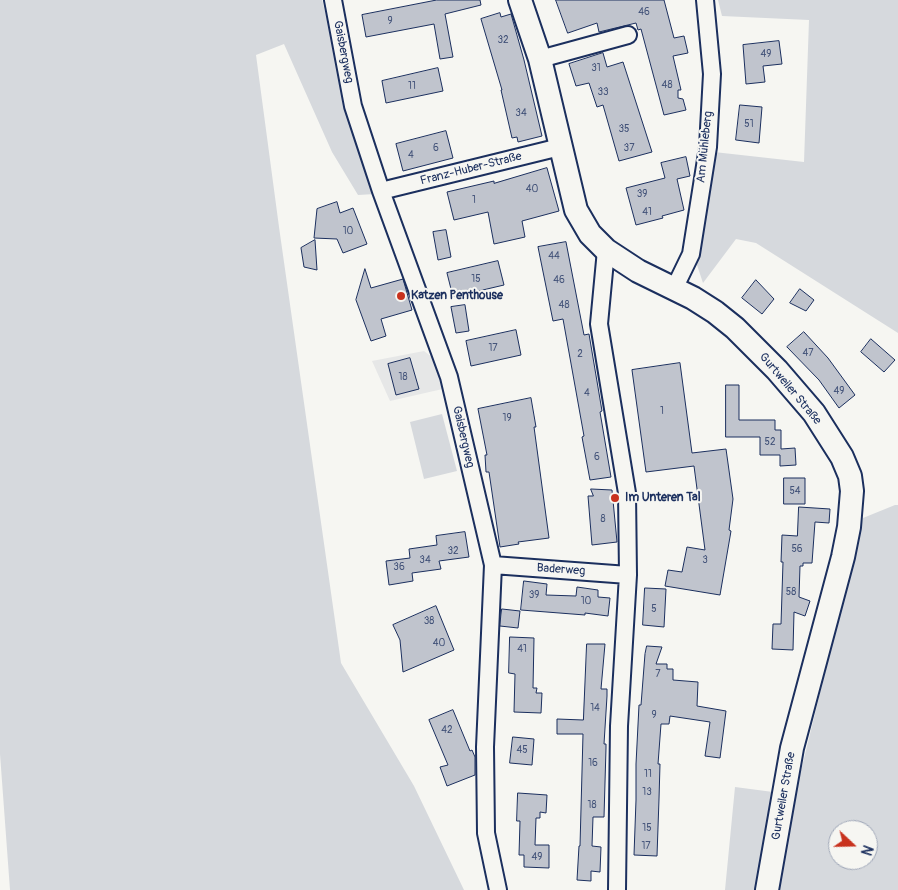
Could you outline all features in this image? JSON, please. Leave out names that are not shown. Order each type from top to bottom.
[{"type":"main road","name":"Gurtweiler Straße","points":[[520,0],[540,59],[576,210],[590,234],[606,250],[638,271],[693,298],[715,312],[734,328],[778,370],[814,413],[842,457],[850,476],[852,491],[850,527],[792,748],[767,890]]},
{"type":"street","name":"Gaisbergweg","points":[[333,0],[353,106],[381,191],[449,377],[493,565],[485,747],[486,833],[498,890]]},
{"type":"street","name":"Am Mühleberg","points":[[674,289],[691,254],[708,147],[712,74],[705,0]]},
{"type":"street","points":[[540,59],[628,35]]},
{"type":"street","name":"Franz-Huber-Straße","points":[[381,191],[560,147]]},
{"type":"street","points":[[606,250],[600,324],[627,493],[628,575],[619,726],[617,890]]},
{"type":"street","name":"Baderweg","points":[[493,565],[628,575]]},
{"type":"shaded area","points":[[0,0],[322,0],[360,148],[375,194],[358,195],[332,152],[284,44],[256,55],[341,663],[414,786],[464,890],[10,890],[0,754]]},
{"type":"shaded area","points":[[718,0],[898,0],[898,333],[756,243],[736,239],[703,283],[695,259],[714,152],[804,162],[809,20],[722,16]]},
{"type":"shaded area","points":[[424,351],[441,364],[447,388],[390,401],[372,361]]},
{"type":"shaded area","points":[[442,414],[457,471],[424,479],[410,422]]},
{"type":"shaded area","points":[[898,505],[898,890],[778,890],[795,795],[863,518]]},
{"type":"shaded area","points":[[735,787],[773,792],[758,890],[725,890]]},
{"type":"building","points":[[437,0],[480,0],[481,5],[445,14],[453,57],[440,59],[434,24],[366,37],[362,15]]},
{"type":"building","points":[[556,0],[664,0],[674,38],[684,36],[688,53],[673,56],[681,90],[678,90],[678,98],[683,99],[686,110],[664,115],[641,29],[638,30],[636,23],[599,32],[597,23],[568,33]]},
{"type":"building","points":[[500,13],[501,17],[511,14],[542,136],[518,142],[517,137],[512,138],[502,90],[481,19]]},
{"type":"building","points":[[779,41],[782,64],[763,66],[765,82],[746,84],[743,45]]},
{"type":"building","points":[[603,53],[607,67],[623,62],[652,152],[619,161],[603,105],[597,107],[589,83],[576,86],[569,64]]},
{"type":"building","points":[[438,68],[443,91],[386,103],[382,81]]},
{"type":"building","points":[[740,105],[762,107],[759,143],[736,140]]},
{"type":"building","points":[[446,131],[453,158],[403,171],[396,144]]},
{"type":"building","points":[[686,157],[690,176],[677,179],[684,210],[636,225],[626,188],[665,178],[661,163]]},
{"type":"building","points":[[547,168],[559,211],[522,221],[525,237],[494,244],[488,212],[454,220],[447,192],[494,181],[494,183]]},
{"type":"building","points":[[337,202],[340,213],[353,208],[367,244],[343,253],[337,239],[314,238],[317,209]]},
{"type":"building","points":[[446,230],[451,257],[438,260],[433,232]]},
{"type":"building","points":[[315,240],[317,270],[304,267],[301,248]]},
{"type":"building","points":[[566,242],[584,335],[589,334],[611,477],[590,480],[563,319],[553,321],[538,247]]},
{"type":"building","points":[[498,261],[504,285],[453,297],[447,273]]},
{"type":"building","points":[[365,269],[371,288],[403,279],[412,310],[381,319],[386,336],[371,341],[356,300]]},
{"type":"building","points":[[756,280],[774,299],[762,314],[742,298]]},
{"type":"building","points":[[800,289],[814,300],[806,311],[790,303]]},
{"type":"building","points":[[465,305],[469,331],[456,333],[451,307]]},
{"type":"building","points":[[516,330],[521,355],[471,366],[466,341]]},
{"type":"building","points":[[804,332],[828,358],[855,395],[839,408],[819,380],[787,347]]},
{"type":"building","points":[[871,339],[895,360],[884,372],[861,352]]},
{"type":"building","points":[[410,358],[419,389],[396,395],[388,364]]},
{"type":"building","points":[[680,363],[692,453],[726,449],[733,499],[729,530],[731,531],[720,595],[665,586],[668,570],[682,572],[687,547],[705,550],[694,466],[646,472],[632,370]]},
{"type":"building","points":[[726,385],[739,385],[739,420],[775,420],[775,430],[781,430],[781,449],[795,448],[796,465],[780,466],[780,455],[760,455],[760,437],[726,437]]},
{"type":"building","points":[[531,398],[549,538],[518,542],[519,544],[500,547],[489,472],[486,472],[485,455],[487,455],[478,409]]},
{"type":"building","points":[[784,478],[805,478],[805,504],[784,504]]},
{"type":"building","points":[[591,489],[612,490],[617,542],[592,545],[588,496],[593,496]]},
{"type":"building","points":[[799,507],[830,509],[829,523],[815,522],[812,563],[803,563],[803,566],[800,566],[799,597],[810,601],[805,616],[794,612],[793,650],[772,649],[773,624],[781,624],[782,535],[797,536]]},
{"type":"building","points":[[465,532],[469,557],[439,561],[441,569],[412,573],[413,581],[389,585],[386,561],[410,558],[409,549],[437,545],[436,536]]},
{"type":"building","points":[[524,581],[547,584],[546,595],[576,596],[577,587],[598,590],[598,597],[610,598],[608,616],[521,610]]},
{"type":"building","points":[[645,588],[666,589],[664,627],[643,625]]},
{"type":"building","points":[[436,606],[454,650],[403,672],[400,640],[393,625]]},
{"type":"building","points":[[502,609],[520,611],[518,628],[500,626]]},
{"type":"building","points":[[510,637],[534,638],[533,688],[537,688],[536,693],[542,693],[541,713],[514,712],[515,674],[509,673]]},
{"type":"building","points":[[587,644],[605,644],[601,689],[607,689],[604,744],[606,744],[606,748],[604,817],[593,817],[592,846],[601,847],[600,872],[591,871],[591,881],[577,880],[580,846],[583,734],[557,734],[557,719],[583,720]]},
{"type":"building","points":[[647,646],[662,647],[656,664],[667,664],[667,669],[673,669],[673,680],[698,682],[697,706],[726,711],[720,758],[705,756],[710,722],[670,716],[669,724],[661,724],[658,764],[660,764],[657,856],[634,855],[639,705],[641,705]]},
{"type":"building","points":[[453,710],[470,751],[472,750],[475,757],[475,775],[447,786],[440,767],[448,765],[429,720]]},
{"type":"building","points":[[513,737],[534,739],[532,765],[510,763]]},
{"type":"building","points":[[518,793],[547,795],[546,813],[540,812],[540,818],[536,818],[535,845],[549,845],[549,868],[524,867],[524,855],[519,855],[520,821],[517,821]]},
{"type":"place","name":"Katzen Penthouse","points":[[401,296]]},
{"type":"place","name":"Im Unteren Tal","points":[[615,498]]}]
